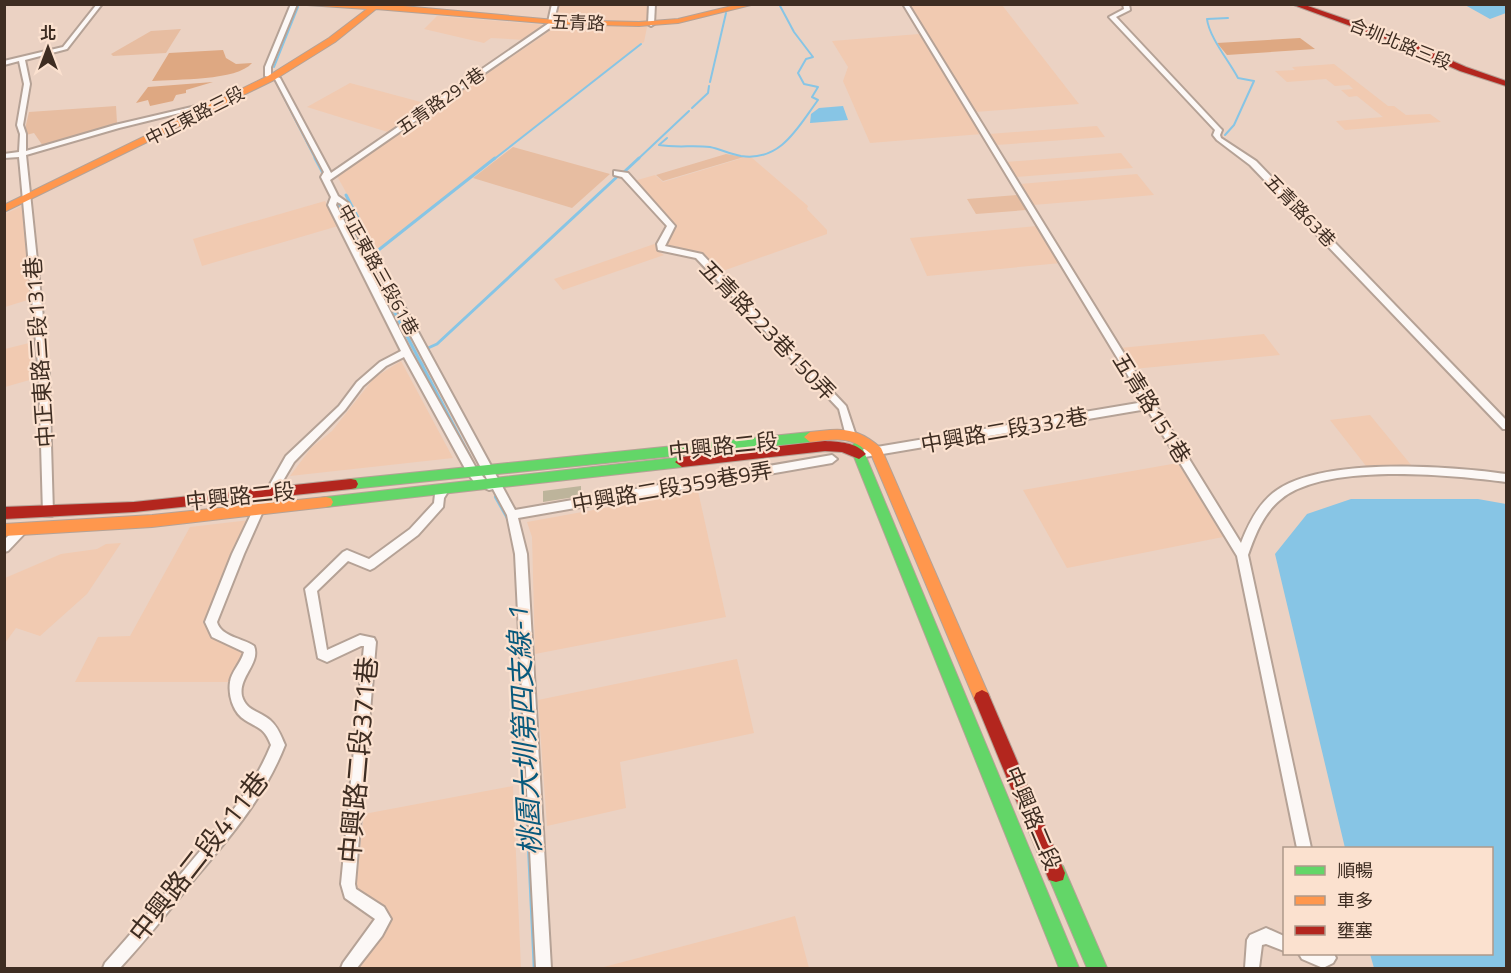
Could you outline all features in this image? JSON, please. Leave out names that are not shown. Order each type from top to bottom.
[{"type":"street","points":[[4,63],[65,48],[100,4]]},
{"type":"street","points":[[270,77],[268,67],[295,4]]},
{"type":"street","name":"五青路","points":[[295,4],[373,6],[553,22],[651,24],[678,21],[752,4]]},
{"type":"street","points":[[553,22],[555,4]]},
{"type":"street","points":[[651,24],[652,4]]},
{"type":"street","name":"五青路151巷","points":[[905,4],[1242,555],[1304,847]]},
{"type":"street","name":"五青路63巷","points":[[1126,4],[1126,10],[1112,17],[1219,130],[1216,135],[1219,139],[1253,163],[1506,426]]},
{"type":"street","name":"合圳北路三段","points":[[1294,4],[1397,40],[1463,69],[1506,84]]},
{"type":"street","name":"中正東路三段","points":[[4,202],[26,195],[270,77],[373,6]]},
{"type":"street","name":"五青路291巷","points":[[326,180],[553,22]]},
{"type":"street","name":"中正東路三段131巷","points":[[22,59],[27,84],[20,125],[23,134],[22,154],[44,375],[48,513]]},
{"type":"street","name":"中正東路三段","points":[[4,209],[26,195],[270,77]]},
{"type":"street","name":"中正東路三段61巷","points":[[270,77],[277,78],[328,172],[326,180],[335,197],[344,203],[493,486]]},
{"type":"street","points":[[4,156],[22,154],[117,126],[209,105]]},
{"type":"street","name":"五青路223巷150弄","points":[[617,173],[625,175],[671,226],[661,248],[699,256],[843,408],[850,433]]},
{"type":"street","points":[[335,197],[332,205],[406,352],[471,471],[493,486],[512,515],[521,554],[544,969]]},
{"type":"street","points":[[259,509],[290,459],[342,408],[360,384],[383,364],[406,352]]},
{"type":"street","name":"中興路二段332巷","points":[[859,454],[991,434],[1149,405]]},
{"type":"street","points":[[850,433],[864,439],[876,451]]},
{"type":"street","points":[[850,433],[859,454]]},
{"type":"street","name":"中興路二段","points":[[4,513],[48,513],[270,493],[850,433]]},
{"type":"street","name":"中興路二段","points":[[4,530],[152,521],[493,486],[825,446],[844,447],[859,454],[1070,969]]},
{"type":"street","name":"中興路二段","points":[[876,451],[1097,969]]},
{"type":"street","name":"中興路二段359巷9弄","points":[[512,515],[831,459]]},
{"type":"street","points":[[1242,555],[1262,512],[1283,491],[1311,479],[1365,472],[1472,473],[1506,478]]},
{"type":"street","name":"中興路二段371巷","points":[[348,969],[384,919],[379,912],[350,893],[348,885],[370,642],[360,640],[327,656],[322,654],[311,589],[347,555],[370,565],[414,532],[439,504],[439,497],[444,490]]},
{"type":"street","name":"中興路二段411巷","points":[[110,969],[222,836],[273,760],[278,745],[272,731],[263,722],[247,715],[236,698],[236,681],[249,657],[250,650],[246,646],[217,635],[212,629],[211,622],[259,509]]},
{"type":"street","points":[[4,548],[21,530],[48,513]]},
{"type":"street","points":[[1000,800],[1023,794]]},
{"type":"street","points":[[1252,969],[1255,940],[1266,936],[1283,944]]},
{"type":"street","points":[[1310,955],[1323,960],[1328,958],[1327,955]]},
{"type":"shaded area","points":[[558,5],[650,5],[650,22],[554,20]]},
{"type":"shaded area","points":[[909,5],[1002,5],[1079,104],[975,112]]},
{"type":"shaded area","points":[[437,16],[546,25],[525,40],[491,38],[484,43],[424,29]]},
{"type":"shaded area","points":[[557,26],[647,27],[644,42],[378,250],[337,176]]},
{"type":"shaded area","points":[[181,29],[166,53],[113,56],[111,54],[151,31]]},
{"type":"shaded area","points":[[919,34],[982,134],[870,143],[843,81],[848,67],[832,41]]},
{"type":"shaded area","points":[[1300,38],[1315,49],[1227,55],[1217,43]]},
{"type":"shaded area","points":[[223,50],[226,58],[236,64],[252,63],[244,69],[220,76],[152,81],[169,53]]},
{"type":"shaded area","points":[[1334,64],[1388,106],[1394,106],[1406,115],[1430,114],[1441,122],[1345,130],[1336,121],[1383,117],[1357,96],[1349,97],[1341,90],[1353,89],[1349,85],[1335,86],[1326,79],[1287,82],[1275,71],[1295,70],[1292,67]]},
{"type":"shaded area","points":[[213,82],[186,90],[186,93],[176,95],[173,101],[150,106],[148,100],[136,103],[148,87]]},
{"type":"shaded area","points":[[350,83],[432,105],[391,133],[307,107]]},
{"type":"shaded area","points":[[116,106],[117,123],[43,146],[34,133],[26,135],[29,112]]},
{"type":"shaded area","points":[[1097,126],[1105,137],[996,145],[989,134]]},
{"type":"shaded area","points":[[513,147],[610,174],[572,208],[473,178]]},
{"type":"shaded area","points":[[1121,153],[1133,168],[1015,177],[1005,162]]},
{"type":"shaded area","points":[[726,154],[744,157],[663,181],[656,175]]},
{"type":"shaded area","points":[[751,157],[808,206],[807,209],[827,230],[827,234],[720,272],[701,253],[667,247],[665,244],[676,225],[634,181],[655,175],[663,182]]},
{"type":"shaded area","points":[[1137,174],[1154,195],[1033,205],[1020,184]]},
{"type":"shaded area","points":[[1017,195],[1026,210],[976,214],[967,199]]},
{"type":"shaded area","points":[[325,201],[338,226],[202,266],[193,239]]},
{"type":"shaded area","points":[[24,205],[31,299],[5,307],[5,214]]},
{"type":"shaded area","points":[[1037,226],[1061,263],[927,276],[910,238]]},
{"type":"shaded area","points":[[657,243],[658,251],[664,255],[563,290],[554,279]]},
{"type":"shaded area","points":[[1264,334],[1280,355],[1133,369],[1120,348]]},
{"type":"shaded area","points":[[33,342],[33,379],[5,387],[5,349]]},
{"type":"shaded area","points":[[401,361],[453,458],[290,476],[311,448],[332,431],[374,378]]},
{"type":"shaded area","points":[[1370,415],[1416,471],[1370,471],[1330,420]]},
{"type":"shaded area","points":[[1178,463],[1223,537],[1067,568],[1023,490]]},
{"type":"shaded area","points":[[698,491],[726,617],[535,654],[532,537],[527,522]]},
{"type":"shaded area","points":[[250,520],[206,625],[209,635],[243,650],[244,654],[229,682],[75,682],[98,637],[130,636],[190,527]]},
{"type":"shaded area","points":[[121,543],[87,594],[40,636],[16,628],[5,643],[5,578],[61,554]]},
{"type":"shaded area","points":[[737,659],[754,733],[620,762],[626,808],[547,826],[538,700]]},
{"type":"shaded area","points":[[513,786],[521,968],[358,968],[390,914],[356,888],[364,814]]},
{"type":"shaded area","points":[[795,916],[809,968],[600,968],[714,938]]},
{"type":"water","points":[[1465,5],[1506,5],[1506,13],[1490,19]]},
{"type":"water","points":[[843,106],[848,120],[810,123],[811,114],[819,108]]},
{"type":"water","points":[[1351,499],[1478,499],[1506,504],[1506,968],[1374,968],[1370,955],[1493,955],[1493,847],[1345,847],[1275,554],[1307,514]]},
{"type":"building","points":[[581,486],[581,496],[543,502],[543,491]]},
{"type":"waterway","points":[[667,138],[659,145],[710,147],[741,156],[755,156],[767,154],[778,148],[795,131],[818,100],[812,97],[818,87],[804,84],[798,73],[806,59],[813,57],[794,32],[779,4]]},
{"type":"waterway","name":"桃園大圳第四支線-1","points":[[274,67],[298,7]]},
{"type":"waterway","points":[[710,82],[726,13]]},
{"type":"waterway","points":[[1225,135],[1234,125],[1254,81],[1238,78],[1211,33],[1207,19],[1228,18]]},
{"type":"waterway","points":[[493,160],[641,44]]},
{"type":"waterway","name":"桃園大圳第四支線-1","points":[[275,80],[316,160]]},
{"type":"waterway","points":[[692,108],[708,93],[709,86]]},
{"type":"waterway","points":[[637,160],[689,111]]},
{"type":"waterway","name":"桃園大圳第四支線-1","points":[[315,158],[323,173]]},
{"type":"waterway","points":[[346,195],[376,252],[495,158]]},
{"type":"waterway","points":[[624,172],[639,158]]},
{"type":"waterway","points":[[428,348],[437,344],[619,175]]},
{"type":"waterway","name":"桃園大圳第四支線-1","points":[[339,205],[422,365]]},
{"type":"waterway","name":"桃園大圳第四支線-1","points":[[421,364],[469,456]]},
{"type":"waterway","name":"桃園大圳第四支線-1","points":[[496,497],[509,520]]},
{"type":"waterway","name":"桃園大圳第四支線-1","points":[[519,637],[535,968]]},
{"type":"traffic: fast","points":[[351,484],[810,437]]},
{"type":"traffic: fast","points":[[856,447],[1069,968]]},
{"type":"traffic: fast","points":[[326,502],[682,462]]},
{"type":"traffic: fast","points":[[1056,873],[1097,968]]},
{"type":"traffic: slow","points":[[295,4],[376,7],[555,22],[639,24],[678,21],[752,4]]},
{"type":"traffic: slow","points":[[4,209],[271,78],[332,40],[378,4]]},
{"type":"traffic: slow","points":[[810,437],[846,434],[860,439],[876,451],[982,698]]},
{"type":"traffic: slow","points":[[4,530],[152,521],[326,502]]},
{"type":"traffic: jam","points":[[1294,4],[1397,40],[1463,69],[1506,84]]},
{"type":"traffic: jam","points":[[682,462],[825,446],[844,447],[859,454]]},
{"type":"traffic: jam","points":[[4,513],[134,507],[351,484]]},
{"type":"traffic: jam","points":[[982,698],[1056,873]]}]
